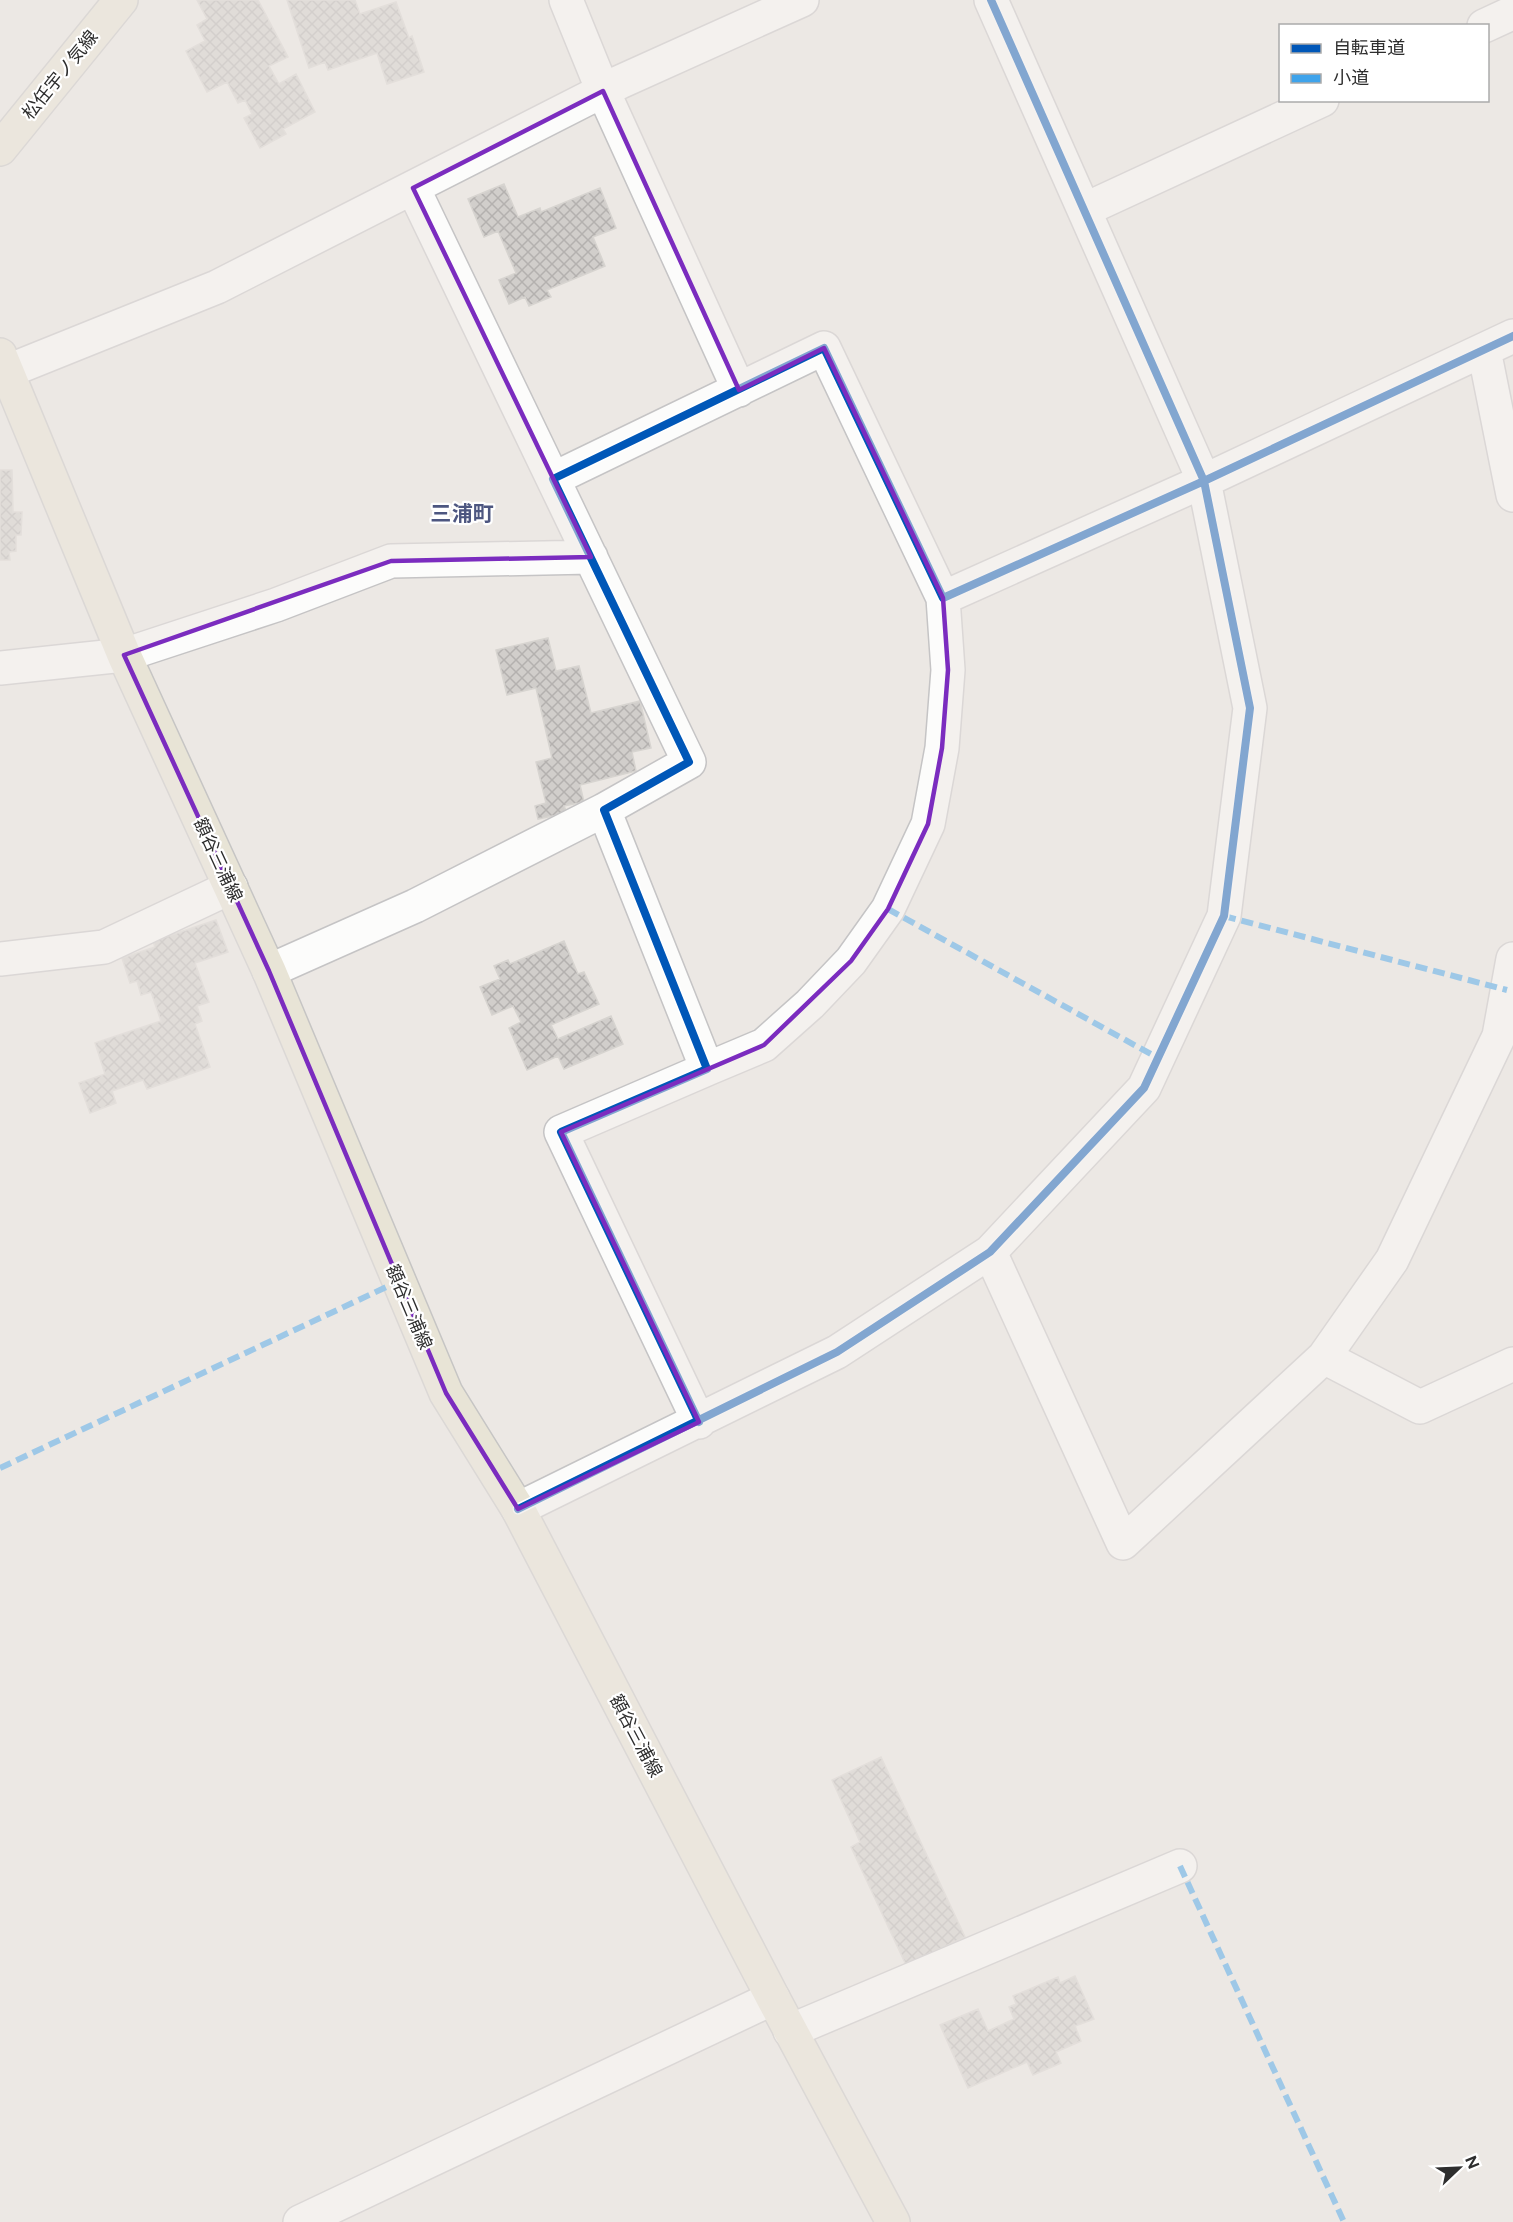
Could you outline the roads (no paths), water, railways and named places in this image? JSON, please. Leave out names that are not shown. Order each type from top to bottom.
[{"type":"main road","name":"松任宇ノ気線","points":[[0,149],[121,0]]},
{"type":"main road","name":"額谷三浦線","points":[[4,363],[124,655],[269,970],[446,1394],[518,1509],[772,1998],[893,2222]]},
{"type":"street","points":[[566,0],[603,91],[739,390]]},
{"type":"street","points":[[4,363],[217,287],[603,91],[802,0]]},
{"type":"street","points":[[518,1509],[699,1422],[837,1352],[990,1252],[1144,1088],[1224,915],[1250,708],[1204,481],[991,0]]},
{"type":"street","points":[[1084,210],[1318,102]]},
{"type":"street","points":[[269,970],[415,906],[604,810],[689,762],[413,188]]},
{"type":"street","points":[[943,598],[1204,481],[1513,336]]},
{"type":"street","points":[[553,479],[824,348],[943,598],[948,670],[942,748],[928,824],[888,909],[851,961],[764,1045],[561,1132],[699,1422]]},
{"type":"street","points":[[1484,350],[1513,495]]},
{"type":"street","points":[[0,668],[124,655],[276,605],[391,561],[591,557]]},
{"type":"street","points":[[604,810],[707,1069]]},
{"type":"street","points":[[0,959],[104,947],[231,887]]},
{"type":"street","points":[[990,1252],[1123,1543],[1324,1357],[1392,1260],[1506,1038],[1513,959]]},
{"type":"street","points":[[1324,1357],[1419,1407],[1513,1364]]},
{"type":"street","points":[[790,2031],[1180,1866]]},
{"type":"street","points":[[300,2222],[772,1998]]},
{"type":"district","name":"三浦町","points":[[462,513]]}]
